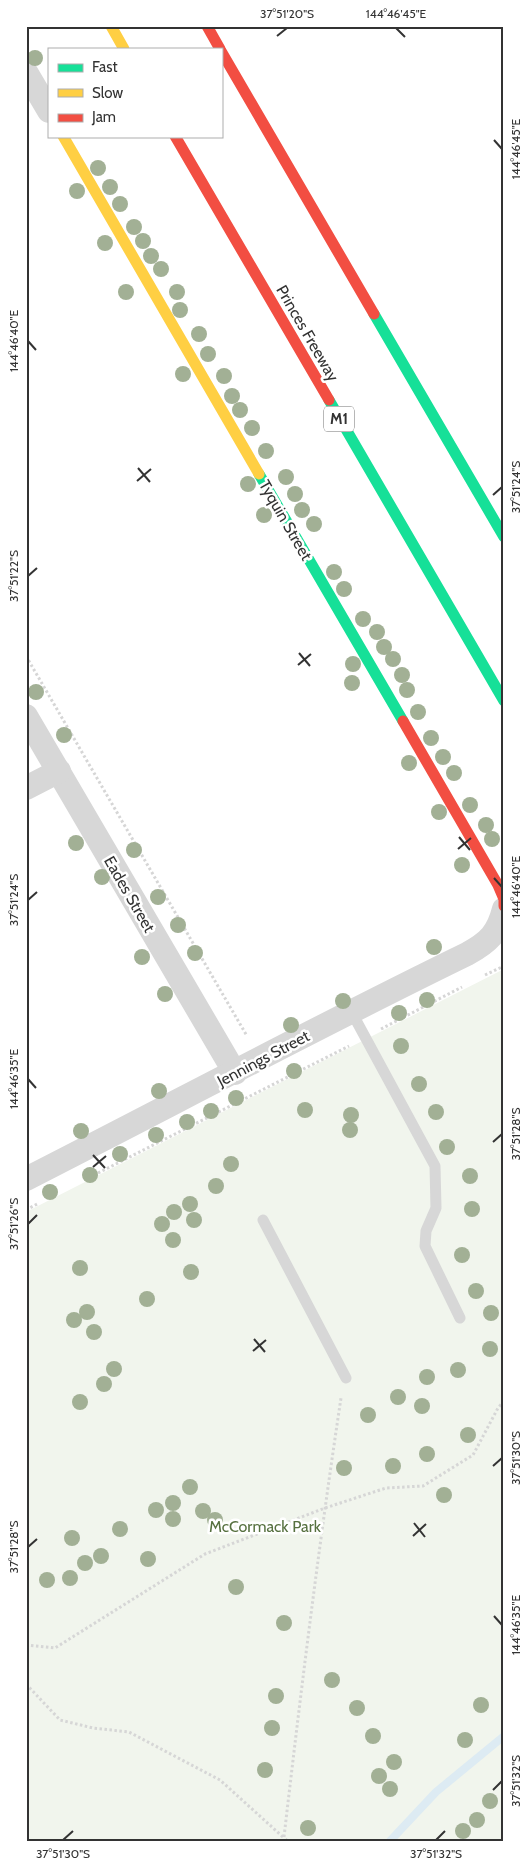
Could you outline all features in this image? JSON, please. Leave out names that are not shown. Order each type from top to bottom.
[{"type":"main road","points":[[111,26],[123,48]]},
{"type":"main road","points":[[207,26],[220,48]]},
{"type":"main road","points":[[222,52],[504,537]]},
{"type":"main road","name":"Tyquin Street","points":[[64,138],[498,885],[504,899],[504,907]]},
{"type":"main road","name":"Princes Freeway","points":[[176,138],[504,701]]},
{"type":"street","points":[[26,72],[48,109]]},
{"type":"street","name":"Eades Street","points":[[26,716],[234,1073]]},
{"type":"street","points":[[26,788],[58,771]]},
{"type":"street","name":"Tyquin Street","points":[[496,931],[501,921],[504,907]]},
{"type":"street","name":"Jennings Street","points":[[26,1179],[351,1011],[467,954],[483,945],[496,931]]},
{"type":"lane","points":[[351,1011],[435,1166],[436,1208],[426,1231],[425,1246],[460,1318]]},
{"type":"lane","points":[[263,1220],[346,1378]]},
{"type":"path","points":[[26,656],[248,1037],[221,1050]]},
{"type":"path","points":[[478,979],[504,966]]},
{"type":"path","points":[[98,1174],[469,984]]},
{"type":"path","points":[[26,1210],[44,1201]]},
{"type":"path","points":[[284,1837],[324,1508],[341,1398]]},
{"type":"path","points":[[26,1645],[55,1648],[205,1554],[324,1508],[386,1488],[423,1486],[473,1455],[498,1408],[504,1401]]},
{"type":"path","points":[[26,1684],[60,1720],[92,1728],[129,1732],[220,1780],[287,1841]]},
{"type":"green space","name":"McCormack Park","points":[[504,969],[504,1841],[26,1841],[26,1212]]},
{"type":"waterway","points":[[390,1841],[436,1792],[504,1736]]},
{"type":"traffic: fast","points":[[374,314],[504,537]]},
{"type":"traffic: fast","points":[[329,400],[504,701]]},
{"type":"traffic: fast","points":[[259,474],[403,721]]},
{"type":"traffic: slow","points":[[111,26],[123,48]]},
{"type":"traffic: slow","points":[[64,138],[259,474]]},
{"type":"traffic: jam","points":[[207,26],[219,48]]},
{"type":"traffic: jam","points":[[222,53],[374,314]]},
{"type":"traffic: jam","points":[[176,138],[329,400]]},
{"type":"traffic: jam","points":[[403,721],[498,885],[504,899],[504,906]]}]
